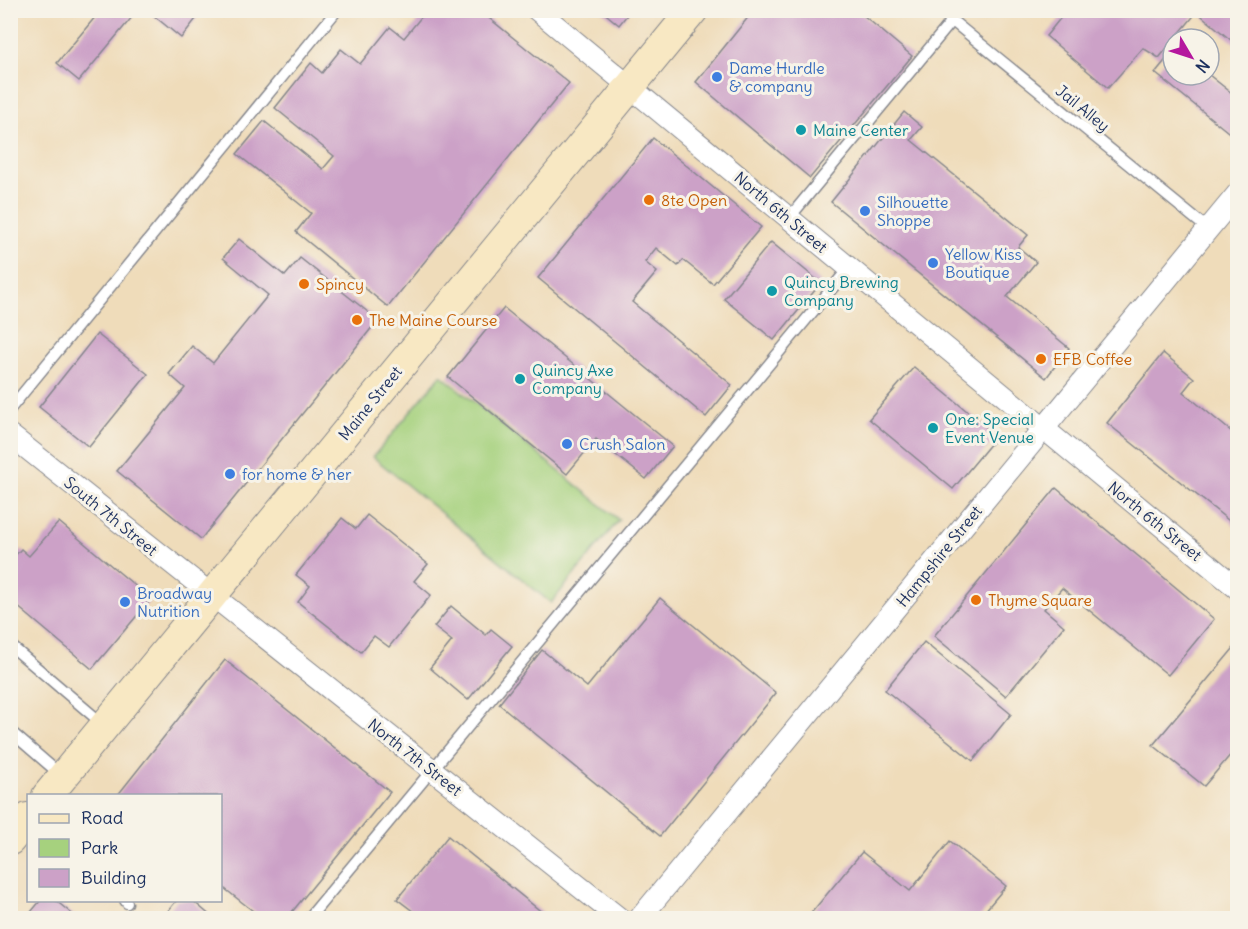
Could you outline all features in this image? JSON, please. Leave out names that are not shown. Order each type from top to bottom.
[{"type":"street","name":"North 6th Street","points":[[537,10],[1238,589]]},
{"type":"street","name":"Maine Street","points":[[54,786],[693,10]]},
{"type":"street","name":"Hampshire Street","points":[[640,918],[1238,193]]},
{"type":"street","name":"South 7th Street","points":[[10,435],[211,596]]},
{"type":"street","name":"North 7th Street","points":[[211,596],[619,918]]},
{"type":"lane","points":[[10,409],[337,10]]},
{"type":"lane","name":"Jail Alley","points":[[939,10],[1208,228]]},
{"type":"lane","points":[[789,218],[952,21]]},
{"type":"lane","points":[[309,918],[849,268]]},
{"type":"lane","points":[[10,645],[105,725]]},
{"type":"lane","points":[[10,730],[54,786]]},
{"type":"green space","points":[[441,375],[619,520],[551,603],[373,457]]},
{"type":"building","points":[[101,10],[138,10],[79,81],[57,63]]},
{"type":"building","points":[[147,10],[203,10],[181,38]]},
{"type":"building","points":[[427,10],[479,10],[569,83],[388,307],[296,232],[311,213],[237,154],[264,121],[323,169],[334,156],[275,108],[311,63],[322,73],[341,49],[360,64],[390,27],[404,38]]},
{"type":"building","points":[[601,10],[631,10],[619,25]]},
{"type":"building","name":"Maine Center","points":[[754,10],[857,10],[912,56],[810,178],[696,82]]},
{"type":"building","points":[[1067,10],[1238,10],[1238,46],[1221,32],[1221,27],[1215,27],[1197,12],[1185,27],[1161,27],[1161,56],[1159,58],[1143,48],[1108,88],[1046,36]]},
{"type":"building","points":[[1161,66],[1161,78],[1155,73]]},
{"type":"building","points":[[1221,85],[1238,98],[1238,140],[1172,87],[1221,87]]},
{"type":"building","points":[[904,112],[922,127],[911,140],[1028,235],[1018,247],[1036,262],[1007,297],[1069,348],[1046,378],[831,202]]},
{"type":"building","points":[[653,138],[761,227],[713,284],[683,260],[678,266],[656,248],[645,262],[657,272],[632,302],[732,385],[706,417],[538,278]]},
{"type":"building","points":[[239,239],[285,276],[300,258],[378,320],[201,539],[117,471],[185,388],[169,374],[192,346],[213,363],[268,295],[223,258]]},
{"type":"building","name":"Quincy Brewing Company","points":[[771,242],[821,283],[774,340],[724,299]]},
{"type":"building","name":"Quincy Axe Company","points":[[504,308],[673,446],[646,479],[596,439],[567,474],[448,377]]},
{"type":"building","points":[[97,334],[148,374],[89,447],[39,407]]},
{"type":"building","points":[[1163,353],[1194,378],[1183,392],[1238,437],[1238,528],[1107,423]]},
{"type":"building","name":"One: Special Event Venue","points":[[914,367],[997,436],[953,489],[869,419]]},
{"type":"building","points":[[1056,488],[1214,619],[1168,675],[1062,588],[1044,609],[1064,626],[1006,696],[934,636]]},
{"type":"building","points":[[367,515],[428,564],[414,581],[431,595],[389,647],[374,636],[361,652],[298,602],[310,586],[296,575],[342,518],[356,529]]},
{"type":"building","points":[[59,522],[151,599],[92,669],[10,600],[10,561],[21,549],[29,556]]},
{"type":"building","points":[[660,598],[776,693],[660,836],[499,704],[542,650],[587,687]]},
{"type":"building","points":[[451,606],[486,635],[491,629],[512,646],[468,700],[430,668],[452,641],[434,627]]},
{"type":"building","points":[[924,642],[1011,714],[973,761],[885,690]]},
{"type":"building","points":[[1238,643],[1238,746],[1204,786],[1153,745]]},
{"type":"building","points":[[225,660],[390,792],[287,918],[262,918],[222,887],[222,794],[119,794]]},
{"type":"building","points":[[448,836],[549,918],[422,918],[397,899]]},
{"type":"building","points":[[950,841],[1006,886],[979,918],[807,918],[862,852],[910,891]]},
{"type":"building","points":[[39,902],[57,902],[77,918],[26,918]]},
{"type":"building","points":[[175,902],[194,902],[213,918],[162,918]]},
{"type":"place","name":"Dame Hurdle & company","points":[[717,77]]},
{"type":"place","name":"Maine Center","points":[[801,130]]},
{"type":"place","name":"8te Open","points":[[649,200]]},
{"type":"place","name":"Silhouette Shoppe","points":[[865,211]]},
{"type":"place","name":"Yellow Kiss Boutique","points":[[933,263]]},
{"type":"place","name":"Spincy","points":[[304,284]]},
{"type":"place","name":"Quincy Brewing Company","points":[[772,291]]},
{"type":"place","name":"The Maine Course","points":[[357,320]]},
{"type":"place","name":"EFB Coffee","points":[[1041,359]]},
{"type":"place","name":"Quincy Axe Company","points":[[520,379]]},
{"type":"place","name":"One: Special Event Venue","points":[[933,428]]},
{"type":"place","name":"Crush Salon","points":[[567,444]]},
{"type":"place","name":"for home & her","points":[[230,474]]},
{"type":"place","name":"Thyme Square","points":[[976,600]]},
{"type":"place","name":"Broadway Nutrition","points":[[125,602]]}]
